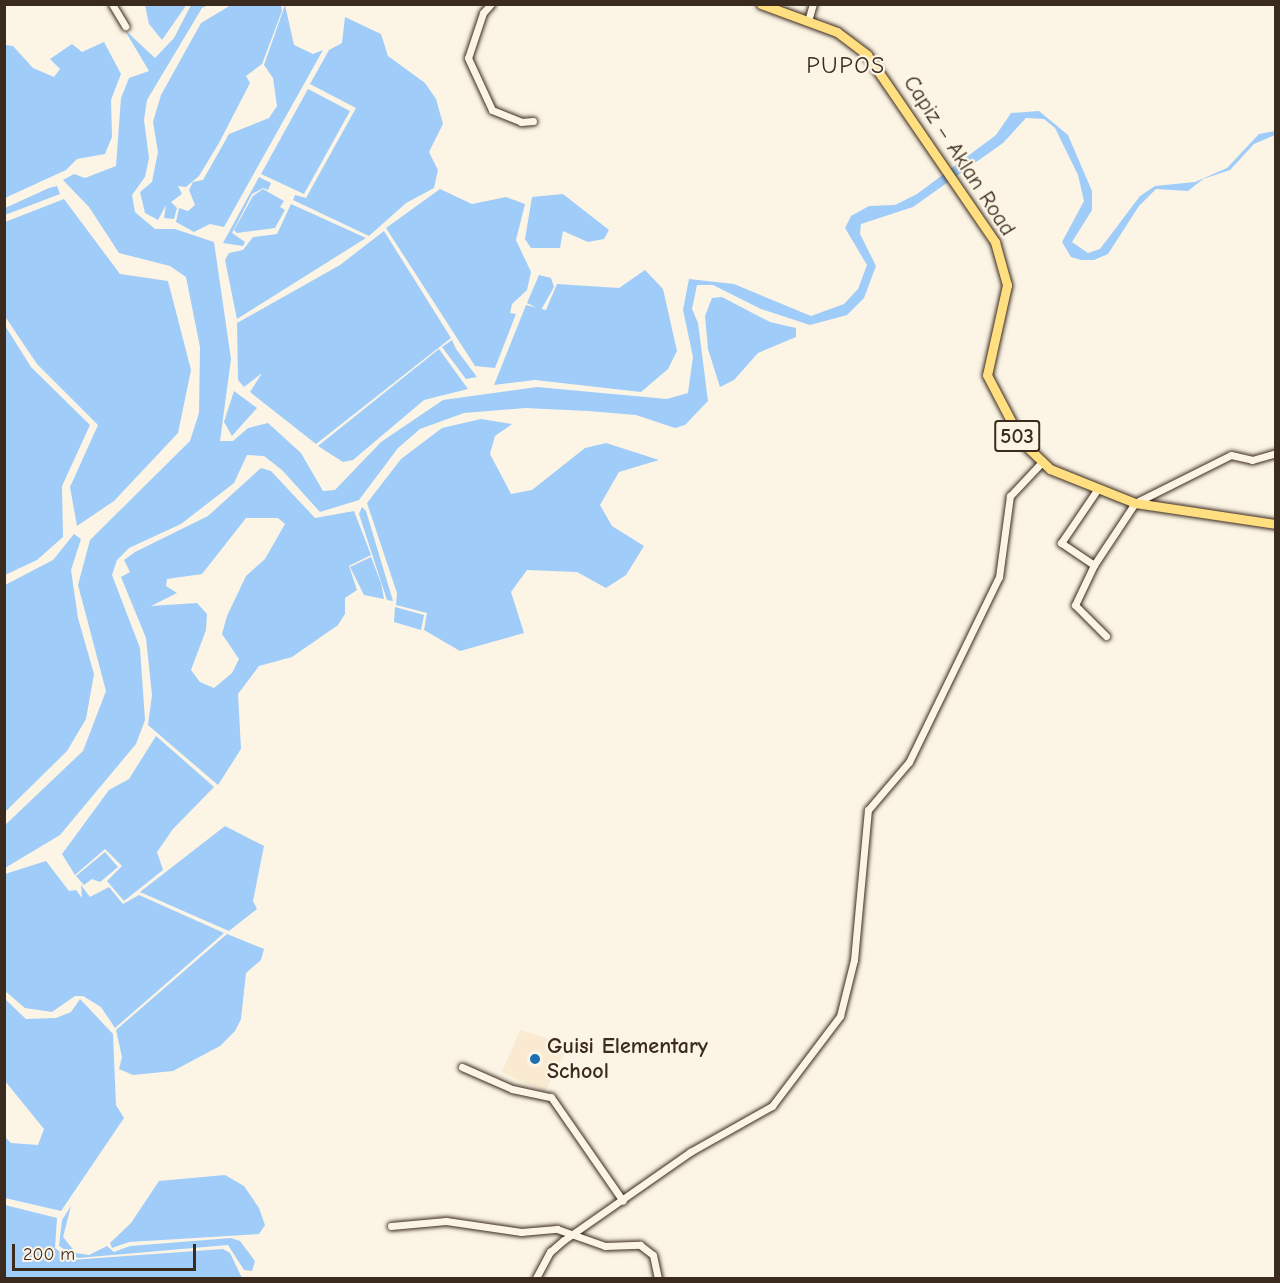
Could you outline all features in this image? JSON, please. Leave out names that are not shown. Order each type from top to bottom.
[{"type":"main road","name":"Capiz – Aklan Road","points":[[761,4],[837,32],[867,55],[995,242],[1007,285],[988,358],[989,385],[1019,439],[1042,462],[1097,490],[1135,503],[1275,524]]},
{"type":"street","points":[[112,4],[125,26]]},
{"type":"street","points":[[491,4],[483,12],[468,58],[492,110],[521,122],[534,121]]},
{"type":"street","points":[[808,21],[813,4]]},
{"type":"street","points":[[1106,636],[1075,605],[1094,565],[1135,503],[1232,455],[1252,460],[1275,453]]},
{"type":"street","points":[[536,1278],[550,1252],[574,1234],[690,1152],[771,1106],[840,1016],[854,960],[868,810],[909,762],[999,577],[1010,496],[1042,462]]},
{"type":"street","points":[[1094,565],[1061,543],[1097,490]]},
{"type":"street","points":[[462,1067],[512,1089],[552,1097],[623,1201]]},
{"type":"street","points":[[391,1226],[467,1222],[509,1231],[557,1229],[605,1246],[646,1247],[653,1255],[658,1278]]},
{"type":"shaded area","name":"Guisi Elementary School","points":[[520,1030],[569,1045],[545,1092],[502,1072]]},
{"type":"water","points":[[145,5],[185,5],[185,7],[162,40],[149,24]]},
{"type":"water","points":[[191,5],[208,5],[202,8],[147,100],[144,120],[149,158],[145,177],[132,195],[135,212],[155,229],[175,229],[214,242],[231,359],[220,441],[233,441],[248,428],[268,423],[301,453],[323,491],[335,490],[381,442],[443,400],[537,387],[667,399],[688,393],[693,357],[683,310],[689,279],[734,284],[811,316],[844,304],[858,289],[867,265],[845,228],[851,216],[869,206],[895,205],[917,194],[996,135],[1011,113],[1039,111],[1068,135],[1092,191],[1092,210],[1072,242],[1088,253],[1100,249],[1140,196],[1155,186],[1195,182],[1227,168],[1259,134],[1275,131],[1275,135],[1254,144],[1230,170],[1203,179],[1188,191],[1156,189],[1139,206],[1108,254],[1094,260],[1081,260],[1071,257],[1062,242],[1084,201],[1078,175],[1055,128],[1044,119],[1026,118],[1003,143],[913,207],[861,224],[860,234],[876,266],[864,298],[847,315],[810,325],[761,309],[713,285],[697,285],[692,309],[698,323],[708,401],[685,425],[675,428],[636,415],[588,411],[525,408],[464,413],[420,429],[398,448],[359,500],[320,512],[282,470],[264,456],[247,455],[234,483],[181,524],[129,548],[117,560],[112,575],[140,648],[145,720],[136,744],[60,835],[5,868],[4,826],[83,751],[106,691],[78,585],[90,540],[190,441],[199,413],[200,347],[186,277],[170,266],[119,253],[89,207],[63,180],[74,174],[85,178],[116,166],[121,98],[129,78],[149,71],[124,29],[155,58],[174,38]]},
{"type":"water","points":[[231,5],[281,5],[282,11],[262,64],[246,76],[250,83],[219,143],[199,176],[186,187],[178,186],[182,194],[171,202],[177,208],[174,219],[164,218],[166,205],[158,220],[145,213],[140,192],[152,182],[158,152],[153,122],[161,95],[201,23]]},
{"type":"water","points":[[285,5],[294,45],[313,54],[323,50],[224,227],[210,224],[194,232],[176,222],[179,208],[188,211],[195,205],[189,190],[193,182],[203,180],[229,134],[269,118],[277,106],[273,78],[264,65]]},
{"type":"water","points":[[345,17],[381,34],[388,56],[425,83],[436,99],[443,124],[429,152],[438,170],[434,188],[406,203],[369,236],[293,200],[295,195],[306,198],[356,108],[310,84],[329,50],[342,43]]},
{"type":"water","points":[[104,42],[121,74],[111,100],[112,137],[105,154],[77,159],[66,170],[5,198],[5,45],[13,46],[33,68],[54,77],[60,69],[50,59],[72,44],[82,52]]},
{"type":"water","points":[[308,89],[350,111],[304,194],[261,174]]},
{"type":"water","points":[[259,177],[271,183],[268,190],[263,188],[252,194],[232,233],[245,242],[243,246],[223,243]]},
{"type":"water","points":[[57,186],[60,194],[5,215],[5,208]]},
{"type":"water","points":[[263,189],[284,201],[280,207],[285,210],[275,228],[237,233],[234,230],[253,196]]},
{"type":"water","points":[[440,189],[472,204],[506,197],[525,204],[516,240],[531,272],[527,290],[512,304],[510,313],[516,314],[495,368],[475,366],[386,228]]},
{"type":"water","points":[[563,194],[609,230],[604,239],[588,242],[563,231],[560,248],[531,248],[525,239],[532,197]]},
{"type":"water","points":[[64,199],[120,274],[168,281],[191,370],[178,433],[114,501],[77,526],[70,487],[98,425],[37,364],[4,315],[5,222]]},
{"type":"water","points":[[291,204],[366,238],[237,319],[225,260],[229,253],[243,250],[253,237],[277,234]]},
{"type":"water","points":[[384,231],[451,338],[316,444],[250,392],[262,373],[244,387],[238,380],[237,323],[340,265]]},
{"type":"water","points":[[645,270],[663,289],[677,351],[668,369],[641,392],[535,380],[494,385],[526,305],[546,310],[557,284],[619,288]]},
{"type":"water","points":[[539,275],[551,278],[554,287],[541,310],[527,303]]},
{"type":"water","points":[[722,297],[770,322],[796,328],[796,337],[758,353],[734,380],[720,387],[708,349],[705,316],[712,298]]},
{"type":"water","points":[[4,324],[31,367],[90,425],[62,486],[63,537],[37,560],[5,575]]},
{"type":"water","points":[[452,340],[477,377],[466,379],[442,347]]},
{"type":"water","points":[[439,349],[468,389],[424,400],[353,460],[343,462],[318,446]]},
{"type":"water","points":[[234,391],[257,408],[232,436],[224,422]]},
{"type":"water","points":[[481,419],[512,424],[495,436],[490,454],[511,494],[532,490],[585,448],[606,443],[659,460],[619,472],[600,505],[612,526],[644,546],[626,575],[606,588],[577,572],[527,570],[511,592],[524,633],[460,651],[424,630],[427,613],[396,605],[397,593],[367,503],[401,459],[442,428]]},
{"type":"water","points":[[261,468],[271,471],[315,518],[354,511],[371,555],[349,566],[357,590],[345,598],[345,614],[338,625],[292,657],[259,666],[238,694],[241,749],[218,785],[148,725],[152,695],[146,638],[121,577],[130,572],[124,560],[135,552],[208,516]],"holes":[[[246,518],[278,518],[285,524],[265,559],[246,576],[227,616],[222,634],[239,659],[232,673],[214,688],[200,682],[191,670],[206,630],[207,614],[197,603],[151,606],[177,593],[166,586],[167,579],[202,574]]]},
{"type":"water","points":[[362,507],[366,511],[393,601],[387,600],[359,514]]},
{"type":"water","points":[[74,534],[81,539],[71,570],[78,618],[94,674],[86,719],[67,751],[5,812],[5,585],[53,560]]},
{"type":"water","points":[[371,557],[381,583],[384,599],[364,595],[350,567]]},
{"type":"water","points":[[395,607],[424,615],[421,630],[394,622]]},
{"type":"water","points":[[156,736],[214,787],[173,829],[157,852],[163,870],[124,901],[107,881],[122,866],[105,849],[75,875],[62,854],[109,790],[129,779]]},
{"type":"water","points":[[225,826],[264,846],[253,901],[257,909],[229,931],[140,892]]},
{"type":"water","points":[[105,852],[118,867],[100,882],[92,879],[84,885],[76,876]]},
{"type":"water","points":[[46,861],[69,891],[76,890],[82,898],[81,885],[90,897],[109,887],[123,904],[139,895],[224,933],[115,1028],[101,1007],[83,996],[75,996],[52,1012],[25,1008],[5,991],[5,874]]},
{"type":"water","points":[[227,934],[264,949],[261,960],[246,973],[241,1019],[235,1031],[220,1046],[173,1071],[133,1075],[119,1069],[122,1057],[116,1030]]},
{"type":"water","points":[[5,999],[26,1019],[56,1018],[71,1012],[80,999],[113,1034],[116,1105],[124,1118],[61,1211],[5,1198],[5,1137],[11,1143],[38,1145],[44,1129],[5,1081]]},
{"type":"water","points":[[225,1175],[244,1186],[259,1208],[265,1225],[259,1234],[129,1242],[112,1248],[110,1243],[131,1223],[159,1181]]},
{"type":"water","points":[[5,1205],[57,1218],[55,1248],[71,1260],[223,1249],[230,1253],[242,1278],[5,1278]]},
{"type":"water","points":[[71,1206],[63,1237],[76,1253],[89,1255],[107,1246],[114,1252],[130,1246],[231,1238],[240,1241],[255,1261],[252,1271],[244,1270],[228,1245],[78,1258],[59,1246],[62,1220]]},
{"type":"place","name":"Guisi Elementary School","points":[[535,1059]]},
{"type":"district","name":"PUPOS","points":[[846,66]]}]
